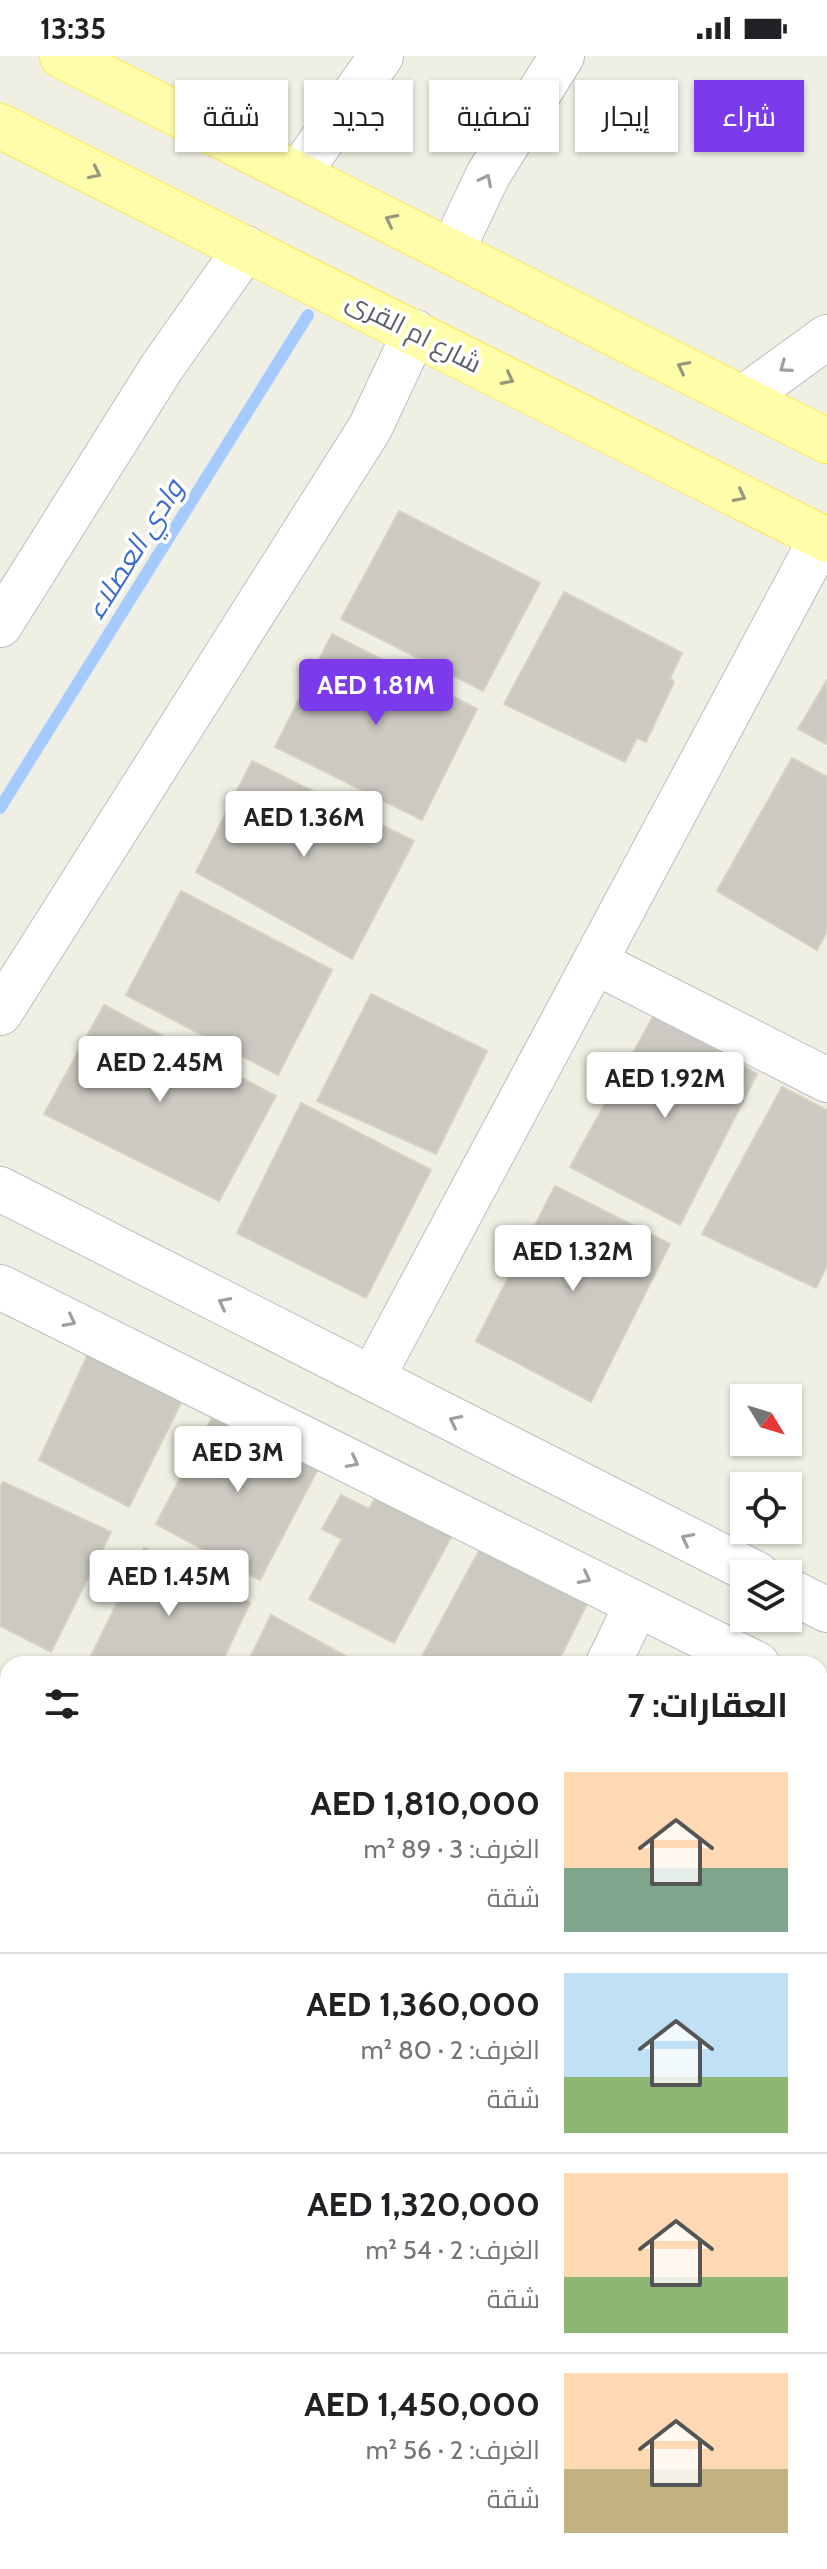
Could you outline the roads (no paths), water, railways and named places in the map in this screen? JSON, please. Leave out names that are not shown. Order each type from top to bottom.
[{"type":"main road","points":[[62,56],[827,441]]},
{"type":"main road","name":"شارع ام القرى","points":[[0,126],[824,539]]},
{"type":"street","points":[[299,173],[381,56]]},
{"type":"street","points":[[445,247],[562,56]]},
{"type":"street","points":[[0,625],[162,367],[246,248]]},
{"type":"street","points":[[0,1013],[370,428],[401,326]]},
{"type":"street","points":[[743,398],[827,337]]},
{"type":"street","points":[[372,1378],[824,539]]},
{"type":"street","points":[[595,962],[827,1080]]},
{"type":"street","points":[[0,1189],[730,1560]]},
{"type":"street","points":[[0,1287],[741,1656]]},
{"type":"street","points":[[802,1597],[827,1610]]},
{"type":"street","points":[[612,1656],[637,1604]]},
{"type":"waterway","name":"وادي العصلاء","points":[[0,808],[308,315]]}]
